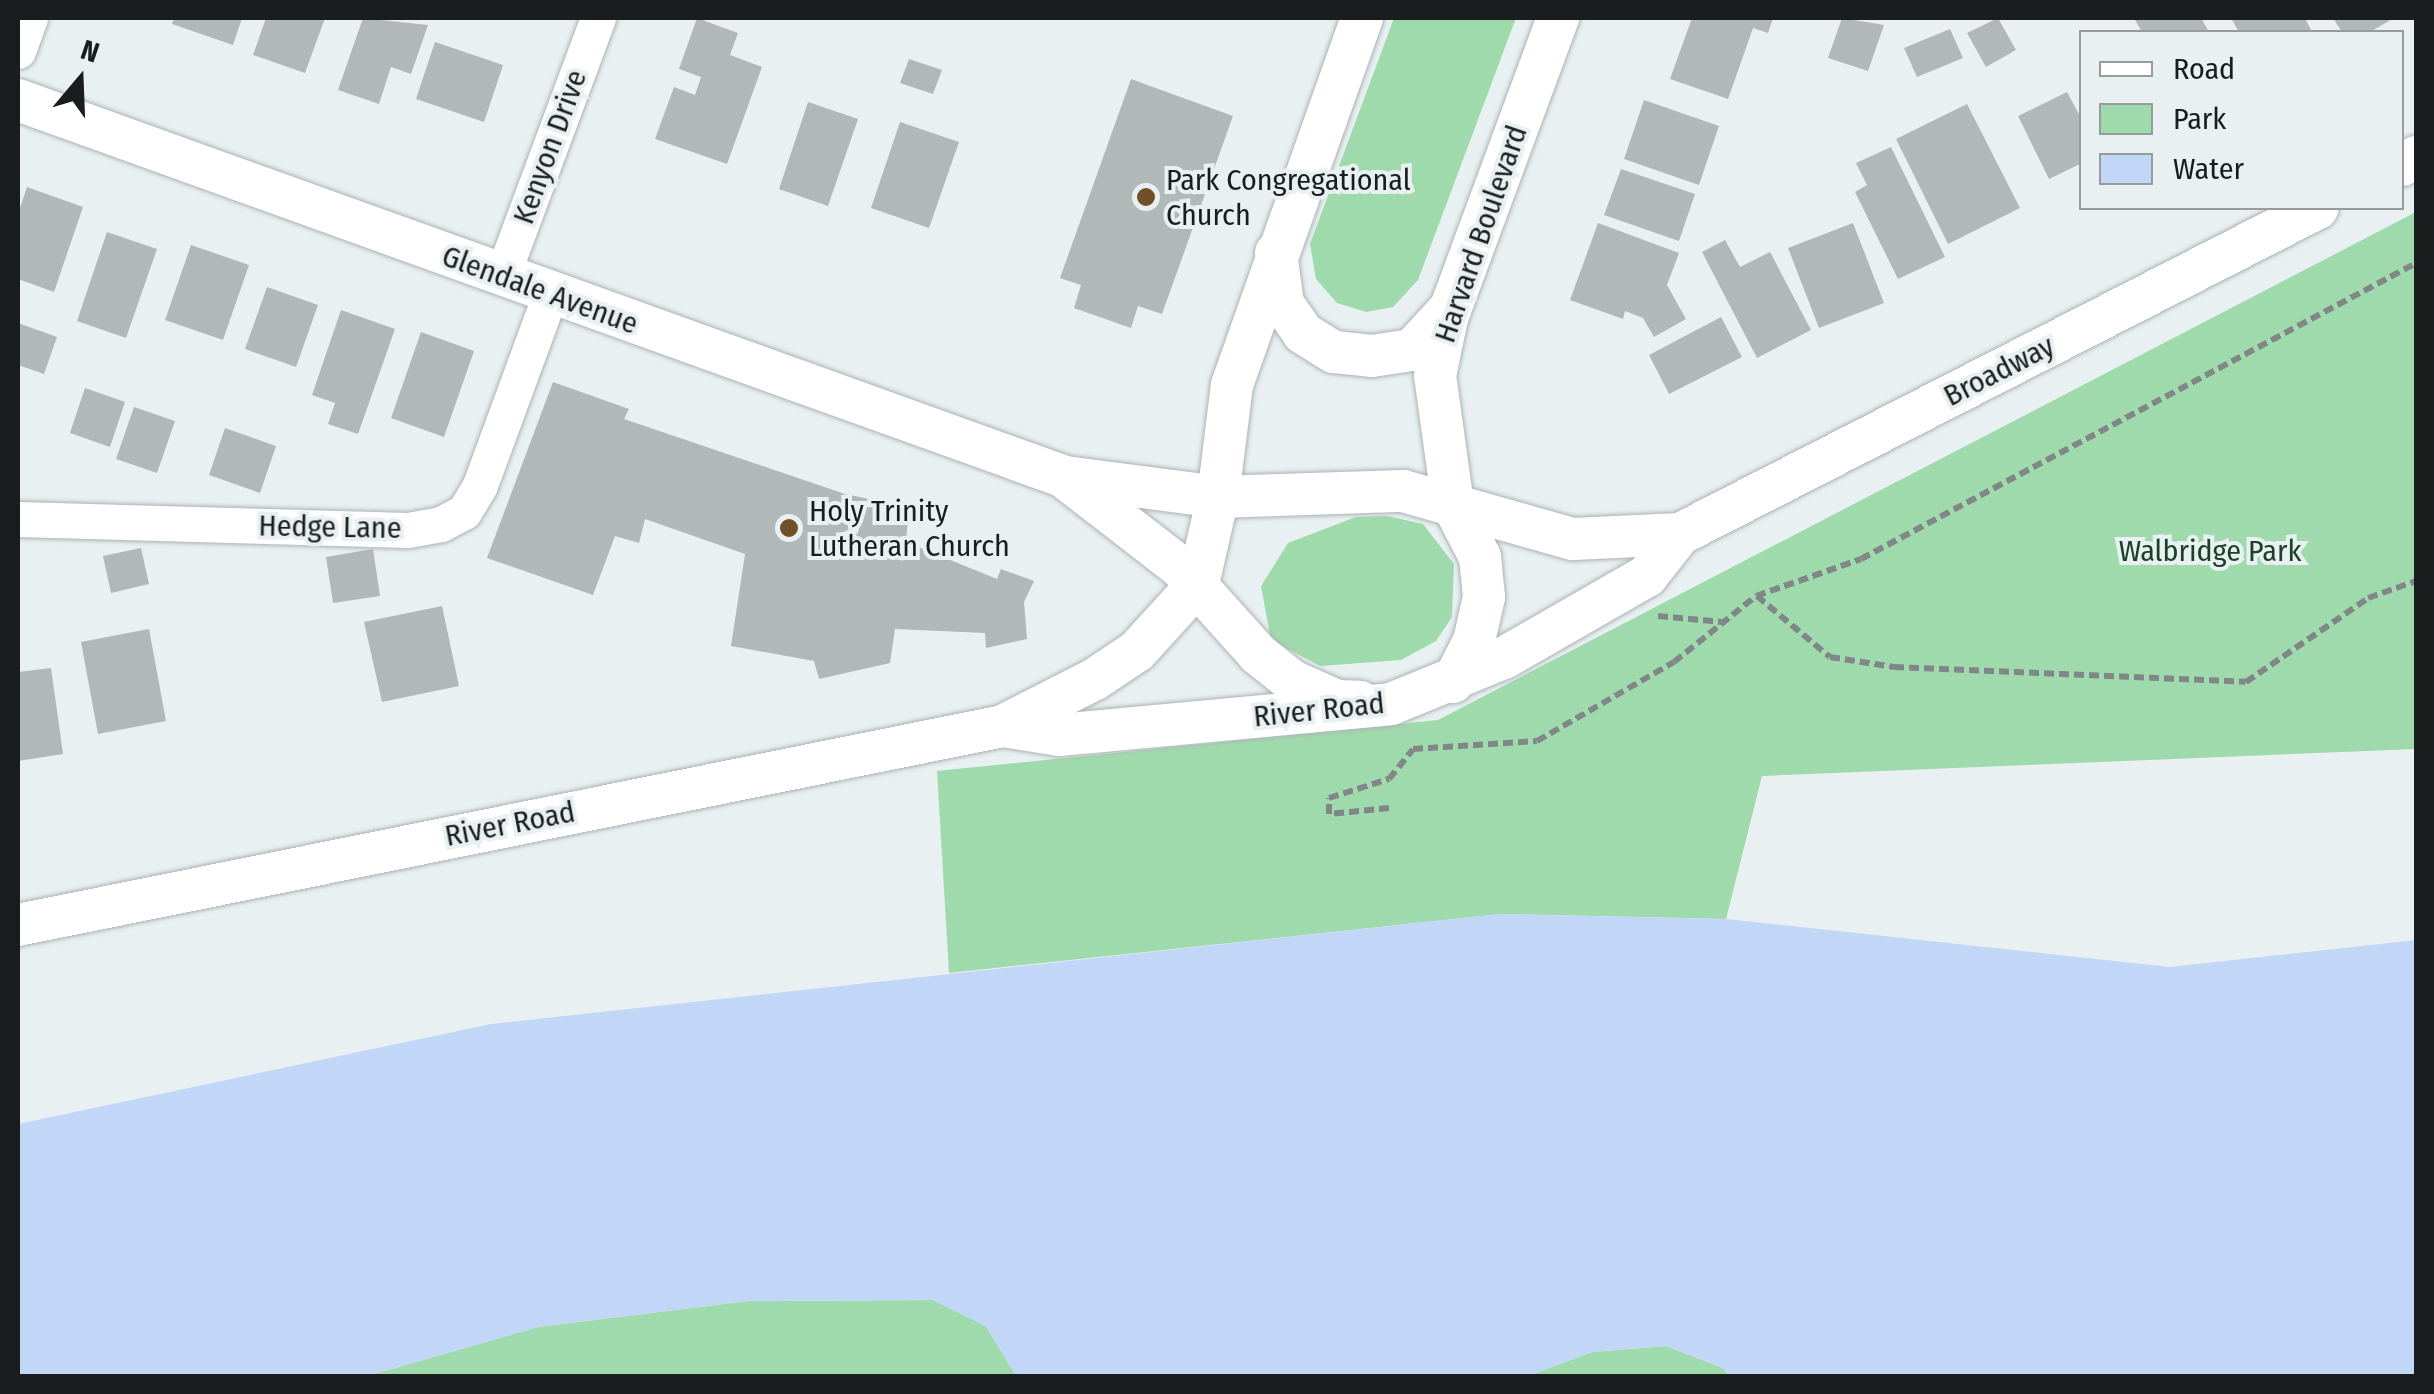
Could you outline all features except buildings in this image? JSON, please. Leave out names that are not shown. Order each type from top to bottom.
[{"type":"street","points":[[18,51],[30,18]]},
{"type":"street","name":"Kenyon Drive","points":[[502,276],[598,18]]},
{"type":"street","points":[[1218,497],[1232,384],[1362,18]]},
{"type":"street","name":"Harvard Boulevard","points":[[1453,682],[1474,641],[1484,598],[1480,557],[1452,506],[1436,376],[1452,306],[1558,18]]},
{"type":"street","name":"Glendale Avenue","points":[[18,100],[550,295],[1064,477],[1218,497]]},
{"type":"street","name":"Broadway","points":[[1218,497],[1351,488],[1402,491],[1573,540],[1680,534],[2314,210]]},
{"type":"street","points":[[1276,253],[1283,304],[1303,333],[1334,352],[1372,356],[1412,350],[1452,306]]},
{"type":"street","name":"Hedge Lane","points":[[18,520],[408,530],[442,524],[464,512],[480,485],[550,295]]},
{"type":"street","name":"Glendale Avenue","points":[[1064,477],[1198,584],[1258,654],[1292,681],[1337,701],[1391,704]]},
{"type":"street","name":"River Road","points":[[18,925],[1003,726],[1136,651],[1198,584],[1218,497]]},
{"type":"street","name":"Broadway","points":[[1453,682],[1647,576],[1680,534]]},
{"type":"street","name":"River Road","points":[[1003,726],[1058,736],[1391,704],[1453,682]]},
{"type":"path","points":[[1389,808],[1328,814],[1328,798],[1389,778],[1412,749],[1536,741],[1674,662],[1756,596],[1860,559],[2416,263]]},
{"type":"path","points":[[1756,596],[1830,657],[1894,668],[2246,682],[2368,598],[2416,581]]},
{"type":"path","points":[[1654,616],[1723,622]]},
{"type":"green space","points":[[1394,18],[1516,18],[1418,280],[1393,307],[1366,312],[1337,303],[1316,279],[1310,244]]},
{"type":"green space","name":"Walbridge Park","points":[[2416,212],[2416,749],[1762,776],[1726,919],[1500,914],[949,973],[937,771],[1438,720]]},
{"type":"green space","points":[[1387,516],[1423,524],[1454,564],[1452,617],[1436,641],[1401,660],[1320,666],[1271,640],[1261,586],[1288,543],[1356,517]]},
{"type":"green space","points":[[933,1300],[986,1326],[1016,1376],[367,1376],[538,1327],[748,1301]]},
{"type":"green space","points":[[1666,1346],[1723,1368],[1729,1376],[1528,1376],[1592,1352]]},
{"type":"water","points":[[1500,914],[1726,919],[2170,967],[2416,940],[2416,1376],[1729,1376],[1723,1368],[1666,1346],[1592,1352],[1528,1376],[1016,1376],[986,1326],[933,1300],[748,1301],[538,1327],[367,1376],[18,1376],[18,1124],[491,1024]]},
{"type":"place","name":"Park Congregational Church","points":[[1146,197]]},
{"type":"place","name":"Holy Trinity Lutheran Church","points":[[789,528]]}]
